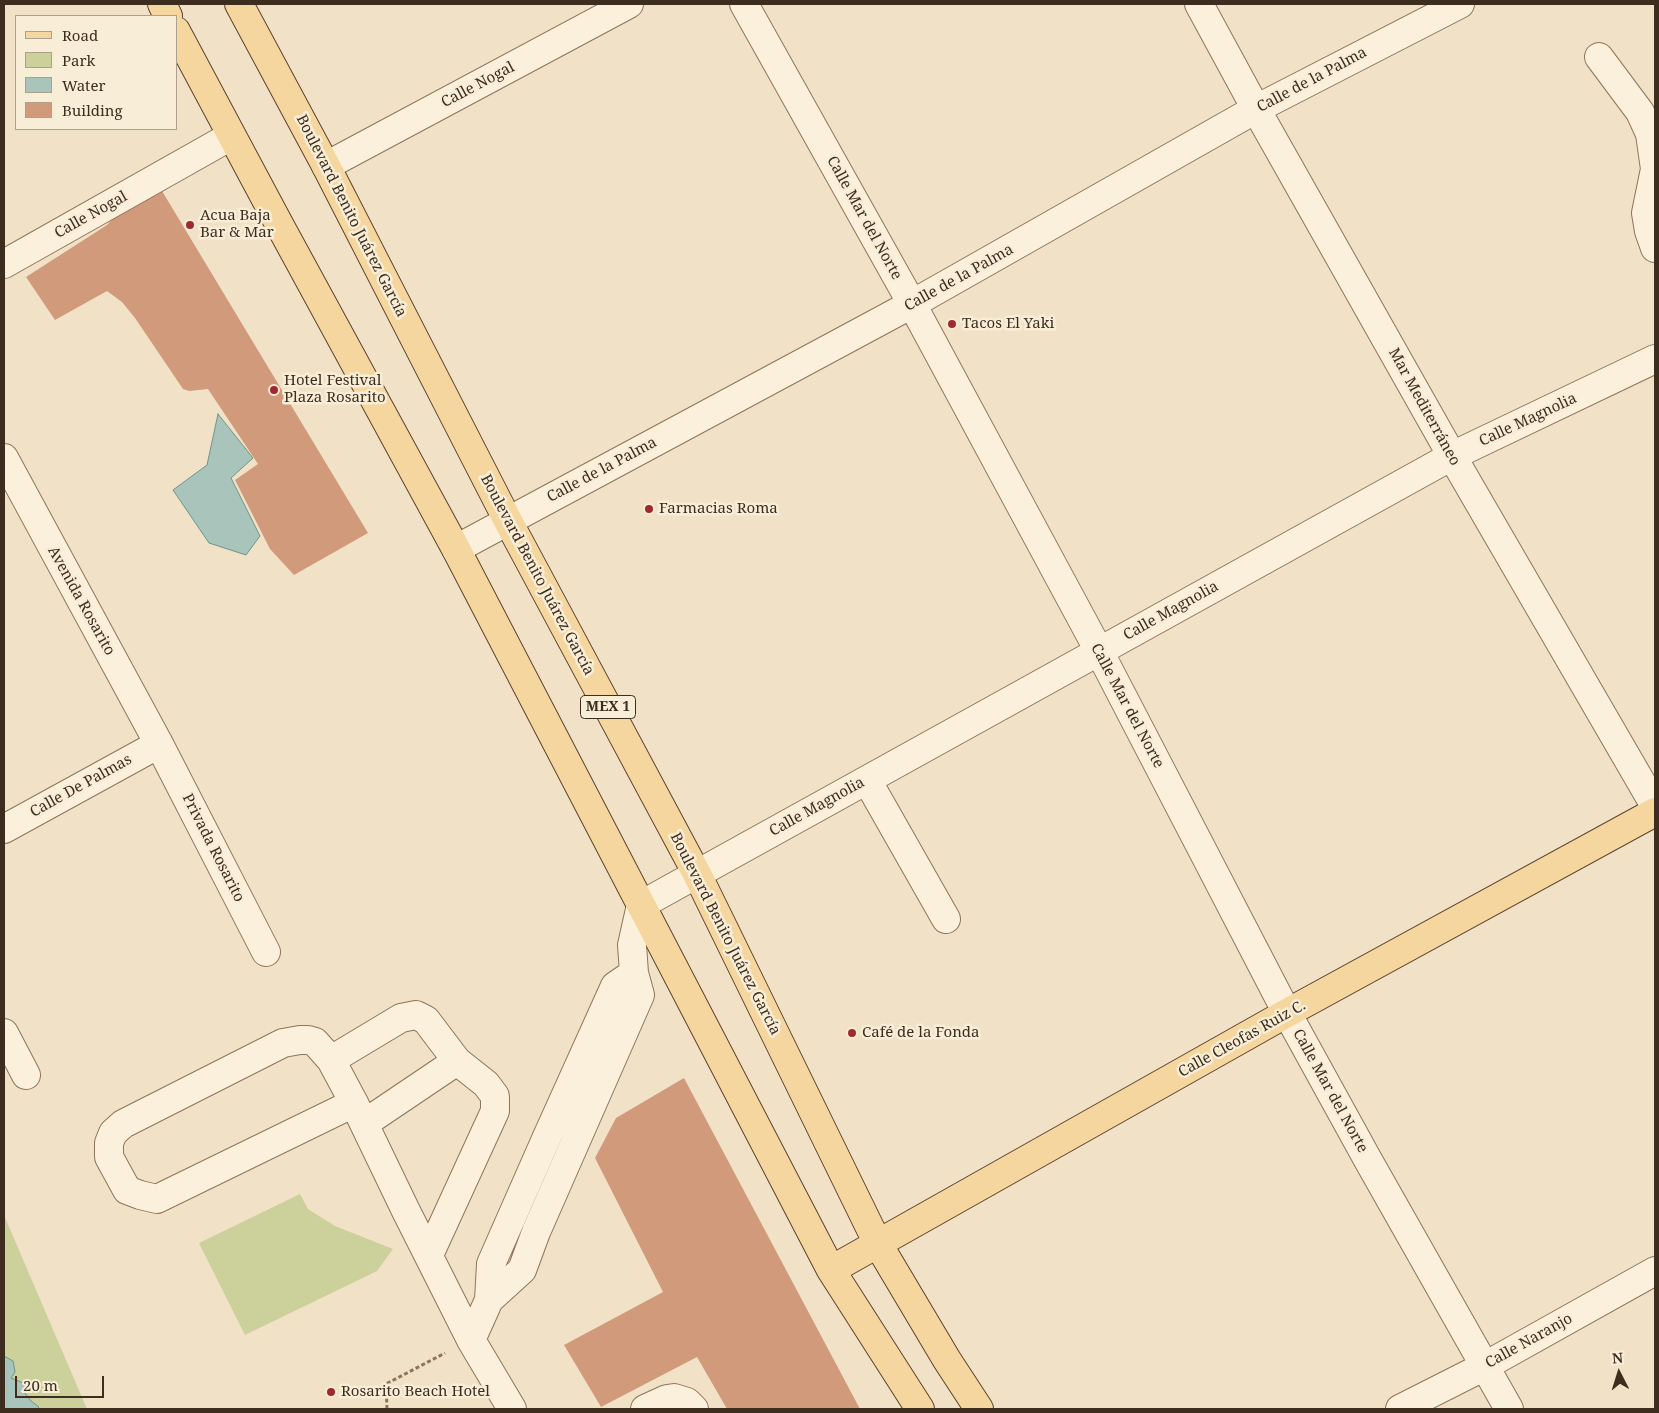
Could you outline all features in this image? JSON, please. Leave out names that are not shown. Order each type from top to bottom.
[{"type":"main road","name":"Boulevard Benito Juárez García","points":[[239,4],[326,166],[508,520],[697,874],[878,1244],[947,1360],[979,1409]]},
{"type":"main road","points":[[178,35],[231,136],[456,549],[830,1270],[920,1409]]},
{"type":"main road","name":"Calle Cleofas Ruiz C.","points":[[830,1270],[1287,1013],[1655,812]]},
{"type":"street","name":"Calle Nogal","points":[[326,166],[629,4]]},
{"type":"street","name":"Calle Mar del Norte","points":[[744,4],[912,304],[1099,651],[1287,1013],[1509,1409]]},
{"type":"street","name":"Mar Mediterráneo","points":[[1199,4],[1256,110],[1452,456],[1655,806]]},
{"type":"street","name":"Calle de la Palma","points":[[456,549],[912,304],[1256,110],[1460,4]]},
{"type":"street","points":[[1600,57],[1640,112],[1650,134],[1655,169],[1646,212],[1649,231],[1655,248]]},
{"type":"street","name":"Calle Nogal","points":[[4,264],[231,136]]},
{"type":"street","name":"Calle Magnolia","points":[[641,905],[1452,456],[1655,359]]},
{"type":"street","name":"Avenida Rosarito","points":[[4,458],[159,744]]},
{"type":"street","name":"Calle De Palmas","points":[[4,829],[159,744]]},
{"type":"street","name":"Privada Rosarito","points":[[159,744],[266,952]]},
{"type":"street","points":[[867,780],[946,919]]},
{"type":"street","points":[[471,1340],[489,1300],[522,1270],[536,1232],[640,995],[634,973],[632,945],[641,905]]},
{"type":"street","points":[[331,1060],[401,1018],[416,1015],[426,1020],[457,1061],[486,1084],[495,1096],[495,1111],[429,1255]]},
{"type":"street","points":[[4,1033],[26,1075]]},
{"type":"street","points":[[457,1061],[360,1113],[157,1199],[127,1190],[109,1157],[109,1143],[113,1133],[124,1124],[283,1043],[300,1040],[315,1042],[331,1060],[360,1113],[406,1211],[471,1340],[512,1409]]},
{"type":"street","name":"Calle Naranjo","points":[[1400,1409],[1485,1366],[1655,1271]]},
{"type":"street","points":[[645,1409],[666,1399],[674,1398],[688,1402],[694,1409]]},
{"type":"path","points":[[387,1409],[386,1384],[471,1340]]},
{"type":"green space","points":[[300,1194],[308,1209],[335,1226],[393,1249],[377,1271],[245,1335],[199,1243]]},
{"type":"green space","points":[[4,1215],[87,1409],[4,1409]]},
{"type":"water","points":[[218,414],[253,458],[231,478],[260,536],[246,555],[209,543],[173,490],[207,465]]},
{"type":"water","points":[[4,1356],[13,1361],[15,1372],[11,1378],[26,1384],[25,1393],[39,1407],[37,1409],[4,1409]]},
{"type":"building","points":[[156,181],[368,533],[294,575],[270,549],[235,480],[258,464],[208,389],[189,391],[183,389],[135,318],[122,302],[107,291],[55,320],[26,277],[107,225],[121,209]]},
{"type":"building","points":[[684,1078],[860,1409],[727,1409],[697,1357],[601,1407],[564,1345],[663,1292],[595,1158],[616,1118]]},
{"type":"place","name":"Acua Baja Bar & Mar","points":[[190,225]]},
{"type":"place","name":"Tacos El Yaki","points":[[952,324]]},
{"type":"place","name":"Hotel Festival Plaza Rosarito","points":[[274,390]]},
{"type":"place","name":"Farmacias Roma","points":[[649,509]]},
{"type":"place","name":"Café de la Fonda","points":[[852,1033]]},
{"type":"place","name":"Rosarito Beach Hotel","points":[[331,1392]]}]
